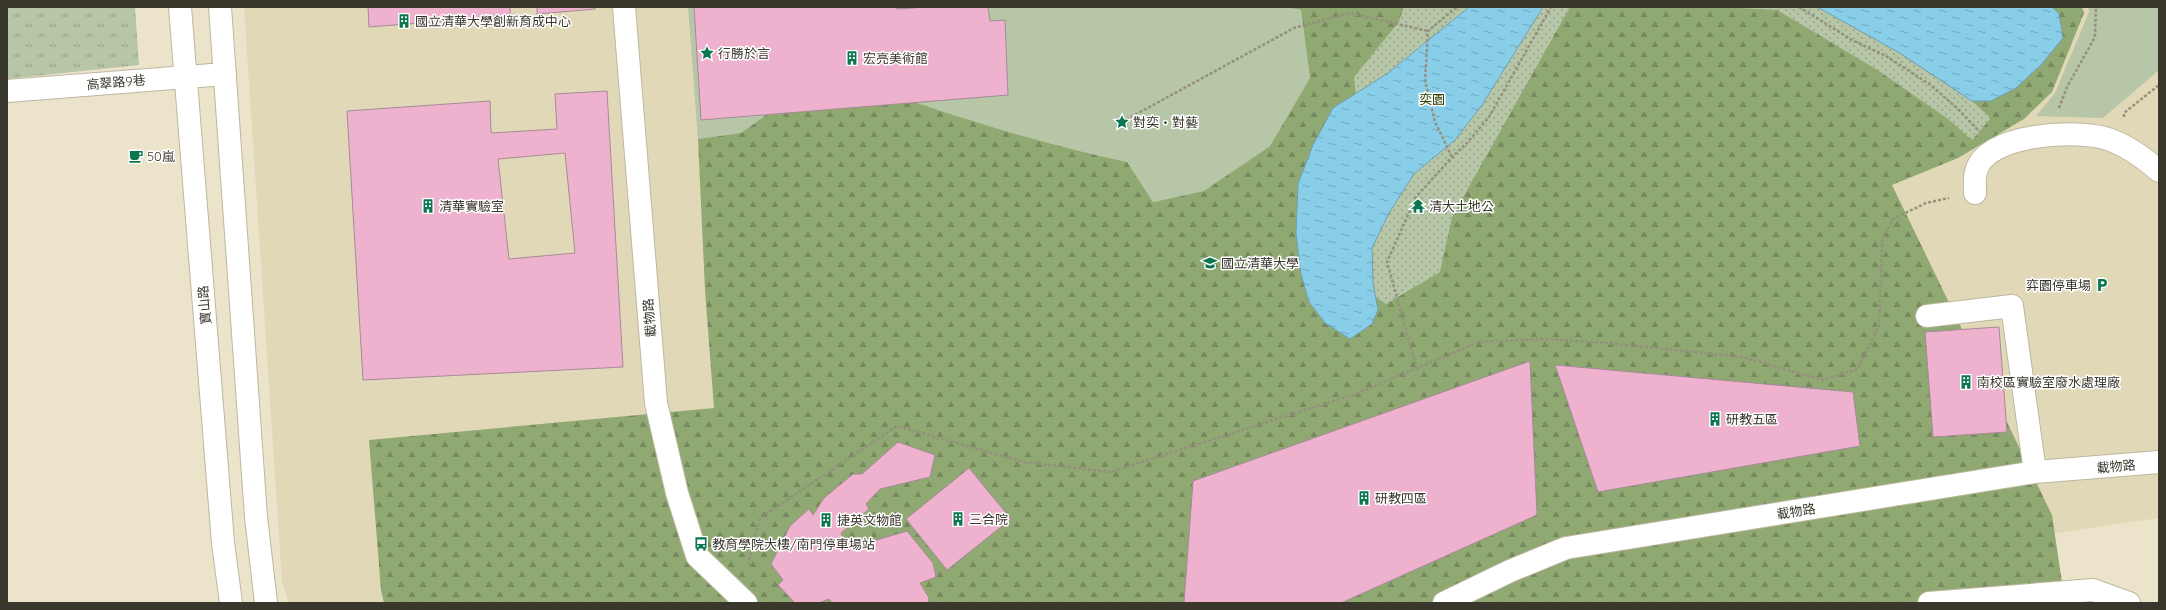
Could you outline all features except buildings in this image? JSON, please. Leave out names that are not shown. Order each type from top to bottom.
[{"type":"street","name":"寶山路","points":[[180,7],[223,543],[231,603]]},
{"type":"street","points":[[220,7],[256,517],[266,603]]},
{"type":"street","name":"載物路","points":[[624,7],[656,403],[677,493],[697,556],[746,603]]},
{"type":"street","name":"高翠路9巷","points":[[7,91],[225,74]]},
{"type":"street","points":[[1975,193],[1976,171],[1988,154],[2026,138],[2048,134],[2073,133],[2107,139],[2138,153],[2159,171]]},
{"type":"street","points":[[1927,316],[2012,306],[2035,472]]},
{"type":"street","name":"載物路","points":[[1444,603],[1510,571],[1566,548],[2035,472],[2159,462]]},
{"type":"street","points":[[1929,603],[2093,590],[2129,603]]},
{"type":"path","points":[[1452,157],[1435,122],[1425,81],[1428,31],[1457,7]]},
{"type":"path","points":[[1417,369],[1387,262],[1416,197],[1452,157],[1467,143],[1489,117],[1551,7]]},
{"type":"path","points":[[1799,7],[1852,40],[1886,56],[1929,84],[1957,108],[1981,134]]},
{"type":"path","points":[[2058,111],[2067,87],[2095,37],[2096,7]]},
{"type":"path","points":[[1122,122],[1294,28],[1349,14],[1428,31]]},
{"type":"path","points":[[2122,145],[2125,135],[2124,113],[2159,85]]},
{"type":"path","points":[[748,565],[760,518],[897,426],[1023,462],[1110,472],[1356,394],[1479,342],[1545,340],[1606,343],[1742,357],[1823,380],[1858,369],[1879,325],[1882,240],[1893,219],[1926,203],[1975,193]]},
{"type":"path","points":[[1416,197],[1417,205]]},
{"type":"shaded area","name":"國立清華大學","points":[[244,7],[2159,7],[2159,518],[1921,553],[1722,603],[289,603],[282,582]]},
{"type":"green space","points":[[7,7],[135,7],[139,65],[7,79]]},
{"type":"green space","points":[[688,7],[1285,7],[1301,10],[1310,78],[1270,146],[1204,191],[1152,202],[1127,162],[1051,144],[975,122],[826,72],[741,133],[698,139]]},
{"type":"green space","name":"國立清華大學","points":[[1285,7],[2082,7],[2084,13],[2052,92],[2024,119],[1958,158],[1892,185],[2052,515],[2065,603],[384,603],[381,590],[369,440],[714,408],[705,290],[698,139],[741,133],[826,72],[975,122],[1051,144],[1127,162],[1153,202],[1204,191],[1270,146],[1310,78],[1301,10]]},
{"type":"green space","name":"奕園","points":[[1404,7],[1570,7],[1452,217],[1440,272],[1386,304],[1359,287],[1364,170],[1354,77],[1398,23]]},
{"type":"green space","points":[[1717,7],[1817,7],[1898,52],[1972,101],[1991,118],[1972,140],[1948,119],[1879,71],[1777,10]]},
{"type":"green space","points":[[2088,7],[2159,7],[2159,70],[2103,118],[2036,116],[2055,93],[2089,12]]},
{"type":"water","points":[[1469,7],[1543,7],[1482,105],[1455,140],[1414,174],[1389,213],[1372,248],[1373,283],[1378,310],[1372,324],[1350,339],[1325,323],[1309,302],[1301,274],[1296,233],[1298,184],[1313,145],[1333,108],[1388,73]]},
{"type":"water","points":[[1817,7],[2052,7],[2059,14],[2063,38],[2041,65],[2016,88],[1991,101],[1972,101],[1898,52]]},
{"type":"place","name":"國立清華大學創新育成中心","points":[[404,21]]},
{"type":"place","name":"行勝於言","points":[[707,53]]},
{"type":"place","name":"宏亮美術館","points":[[852,58]]},
{"type":"place","name":"對奕‧對藝","points":[[1122,122]]},
{"type":"place","name":"50嵐","points":[[136,156]]},
{"type":"place","name":"清華實驗室","points":[[428,206]]},
{"type":"place","name":"清大土地公","points":[[1418,206]]},
{"type":"place","name":"國立清華大學","points":[[1210,263]]},
{"type":"place","name":"弈園停車場","points":[[2102,285]]},
{"type":"place","name":"南校區實驗室廢水處理廠","points":[[1966,382]]},
{"type":"place","name":"研教五區","points":[[1715,419]]},
{"type":"place","name":"研教四區","points":[[1364,498]]},
{"type":"place","name":"三合院","points":[[958,519]]},
{"type":"place","name":"捷英文物館","points":[[826,520]]},
{"type":"place","name":"教育學院大樓/南門停車場站","points":[[701,544]]}]
